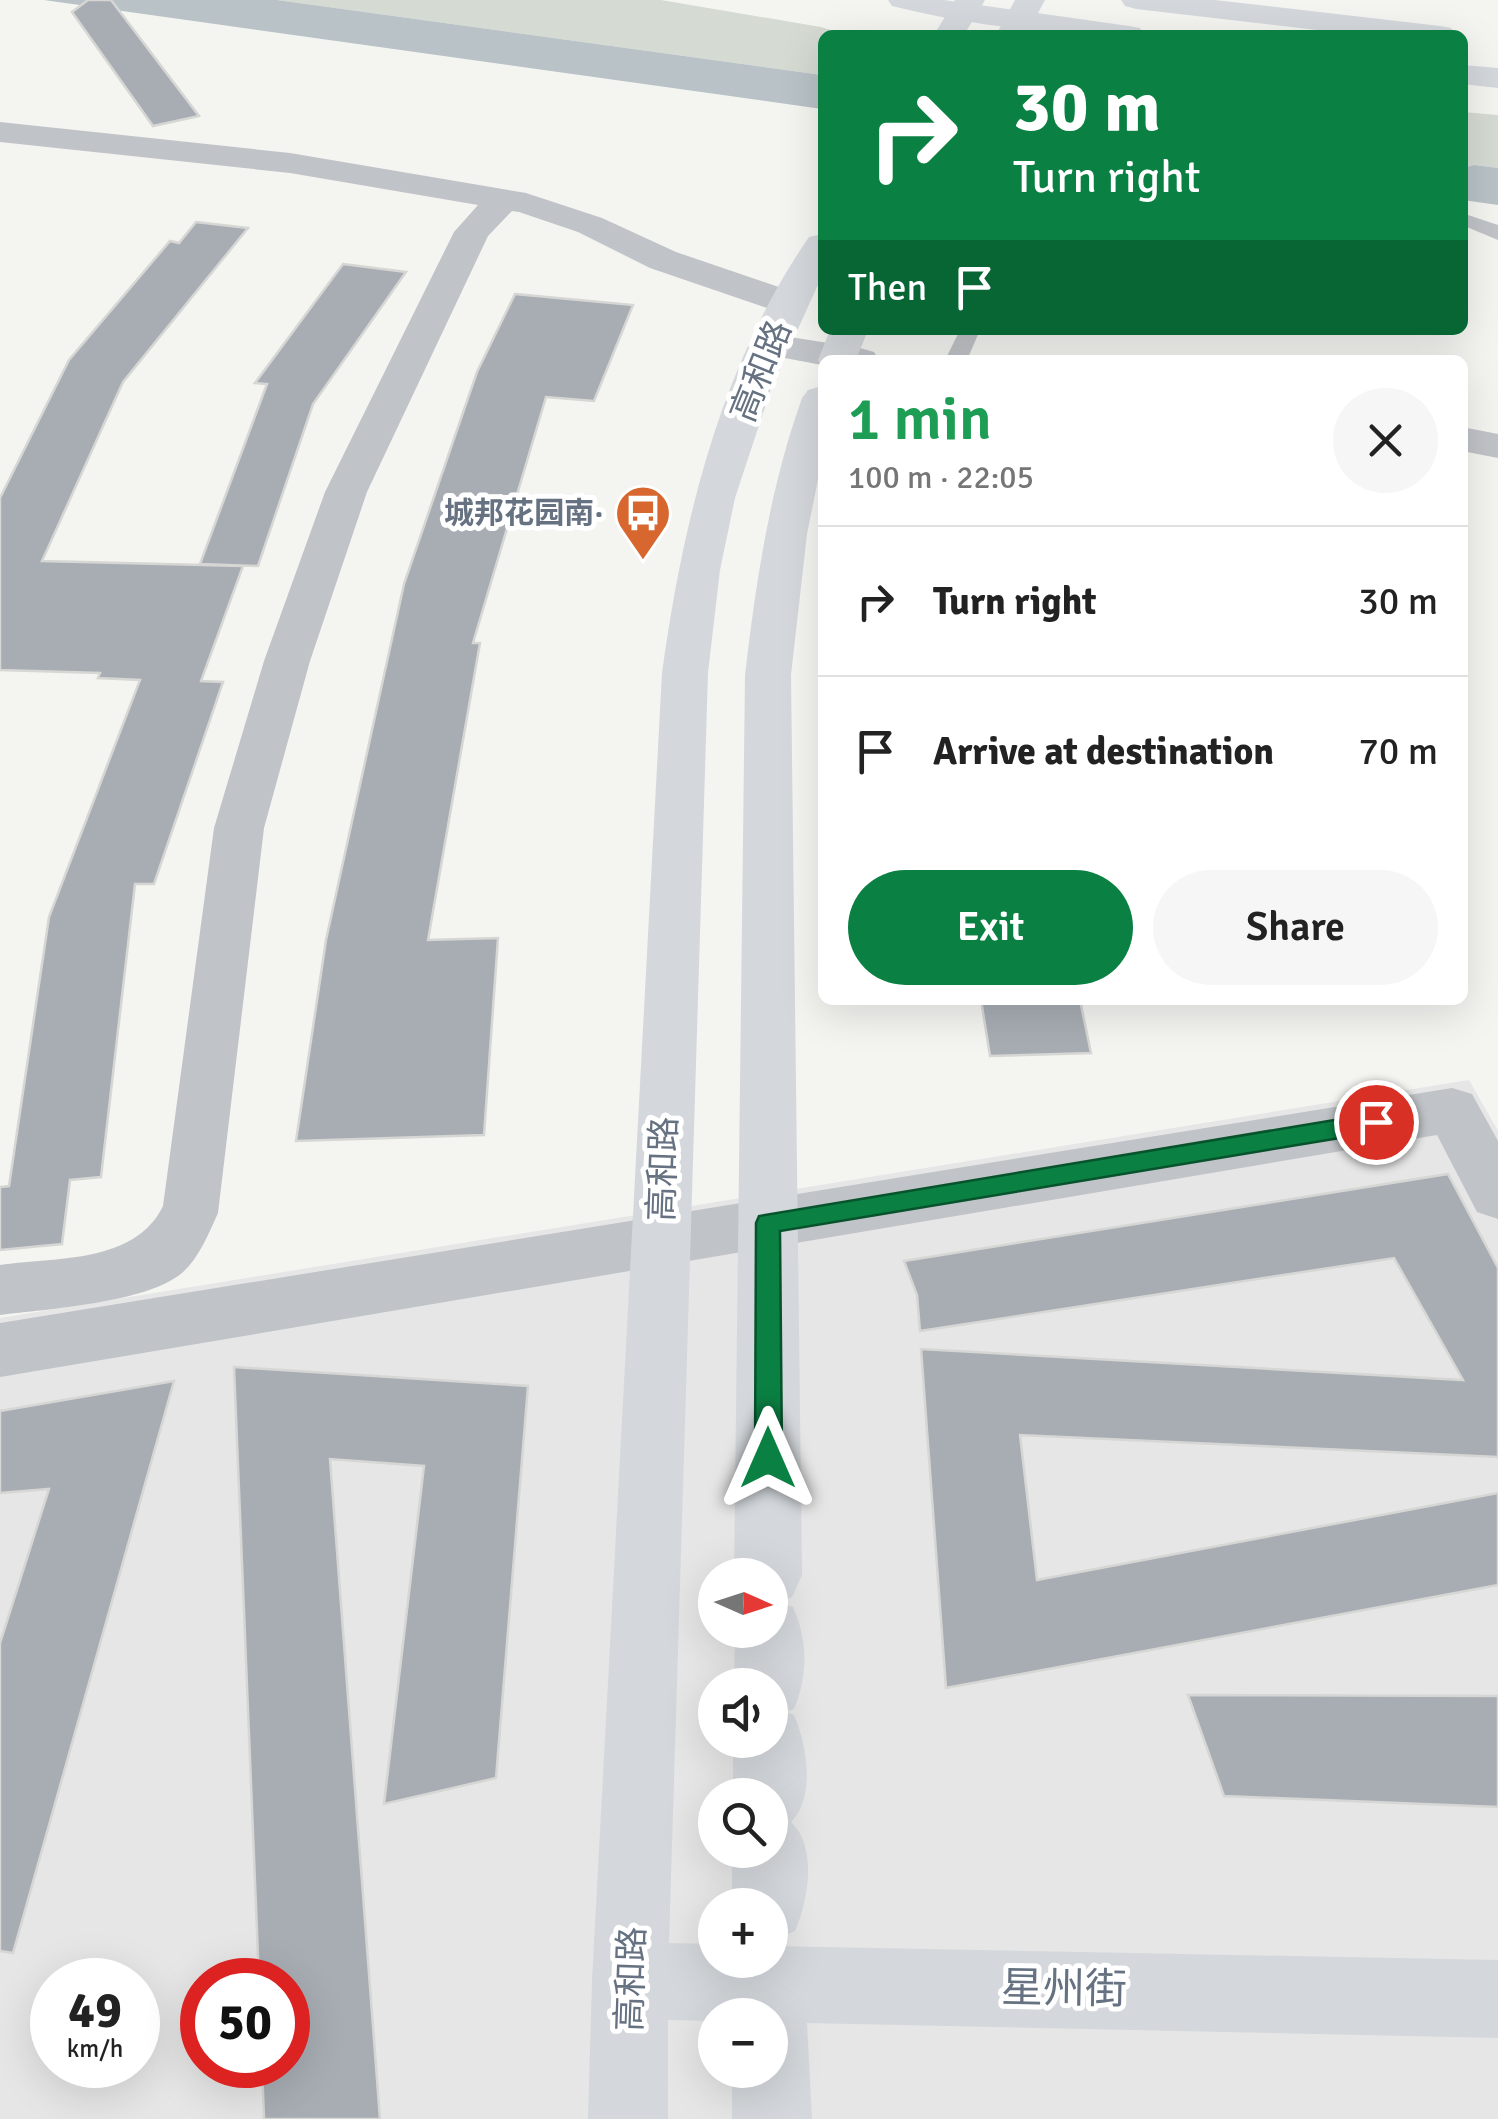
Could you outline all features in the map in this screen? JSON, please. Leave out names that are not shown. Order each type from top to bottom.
[{"type":"main road","points":[[903,0],[960,16],[1020,19],[1094,30]]},
{"type":"main road","points":[[1136,0],[1397,30]]},
{"type":"main road","points":[[1468,75],[1498,78]]},
{"type":"main road","name":"高和路","points":[[628,2119],[630,1981],[685,673],[705,537],[738,424],[780,324],[818,253]]},
{"type":"main road","name":"高和路","points":[[768,1558],[768,675],[782,543],[809,432],[818,412]]},
{"type":"main road","name":"星州街","points":[[630,1981],[769,1996],[1498,1999]]},
{"type":"main road","points":[[769,1996],[772,2119]]},
{"type":"street","points":[[0,132],[290,162],[504,199],[565,215],[664,260],[831,355]]},
{"type":"street","points":[[0,1290],[125,1270],[156,1260],[180,1233],[192,1206],[239,828],[286,661],[346,492],[404,367],[472,232],[504,199]]},
{"type":"street","points":[[1468,439],[1498,446]]},
{"type":"street","points":[[0,1350],[1452,1110],[1498,1194]]},
{"type":"lane","points":[[1468,221],[1488,226],[1498,234]]},
{"type":"shaded area","points":[[44,0],[277,0],[818,74],[818,108]]},
{"type":"shaded area","points":[[277,0],[661,0],[831,30],[818,30],[818,74]]},
{"type":"shaded area","points":[[1468,112],[1498,115],[1498,168],[1468,167]]},
{"type":"shaded area","points":[[1468,167],[1498,168],[1498,205],[1468,201]]},
{"type":"shaded area","points":[[1469,1080],[1498,1131],[1498,2119],[0,2119],[0,1318]]},
{"type":"building","points":[[88,0],[111,0],[199,116],[153,126],[72,12]]},
{"type":"building","points":[[196,222],[248,228],[123,382],[42,561],[243,566],[201,681],[223,682],[154,884],[135,884],[101,1177],[70,1180],[62,1244],[0,1250],[0,1187],[9,1186],[49,917],[140,680],[98,678],[100,673],[0,670],[0,498],[69,360],[170,241],[179,243]]},
{"type":"building","points":[[343,264],[406,272],[313,404],[258,566],[200,564],[267,384],[255,383]]},
{"type":"building","points":[[515,294],[633,305],[594,401],[546,397],[473,643],[480,643],[428,940],[498,938],[484,1135],[296,1141],[326,940],[404,584],[477,372]]},
{"type":"building","points":[[982,1005],[1081,1005],[1091,1053],[990,1056]]},
{"type":"building","points":[[1448,1174],[1498,1268],[1498,1457],[1020,1435],[1037,1580],[1498,1493],[1498,1585],[946,1688],[921,1349],[1463,1380],[1394,1258],[920,1331],[917,1295],[904,1261]]},
{"type":"building","points":[[234,1367],[528,1386],[496,1778],[384,1804],[424,1466],[330,1459],[380,2119],[264,2119],[263,2088],[310,2088],[310,1958],[258,1958]]},
{"type":"building","points":[[174,1381],[13,1953],[0,1951],[0,1643],[49,1489],[0,1493],[0,1411]]},
{"type":"building","points":[[1188,1695],[1498,1696],[1498,1807],[1224,1796]]},
{"type":"place","name":"城邦花园南·","points":[[643,562]]},
{"type":"route","points":[[768,1458],[768,1223],[1376,1122]]}]
